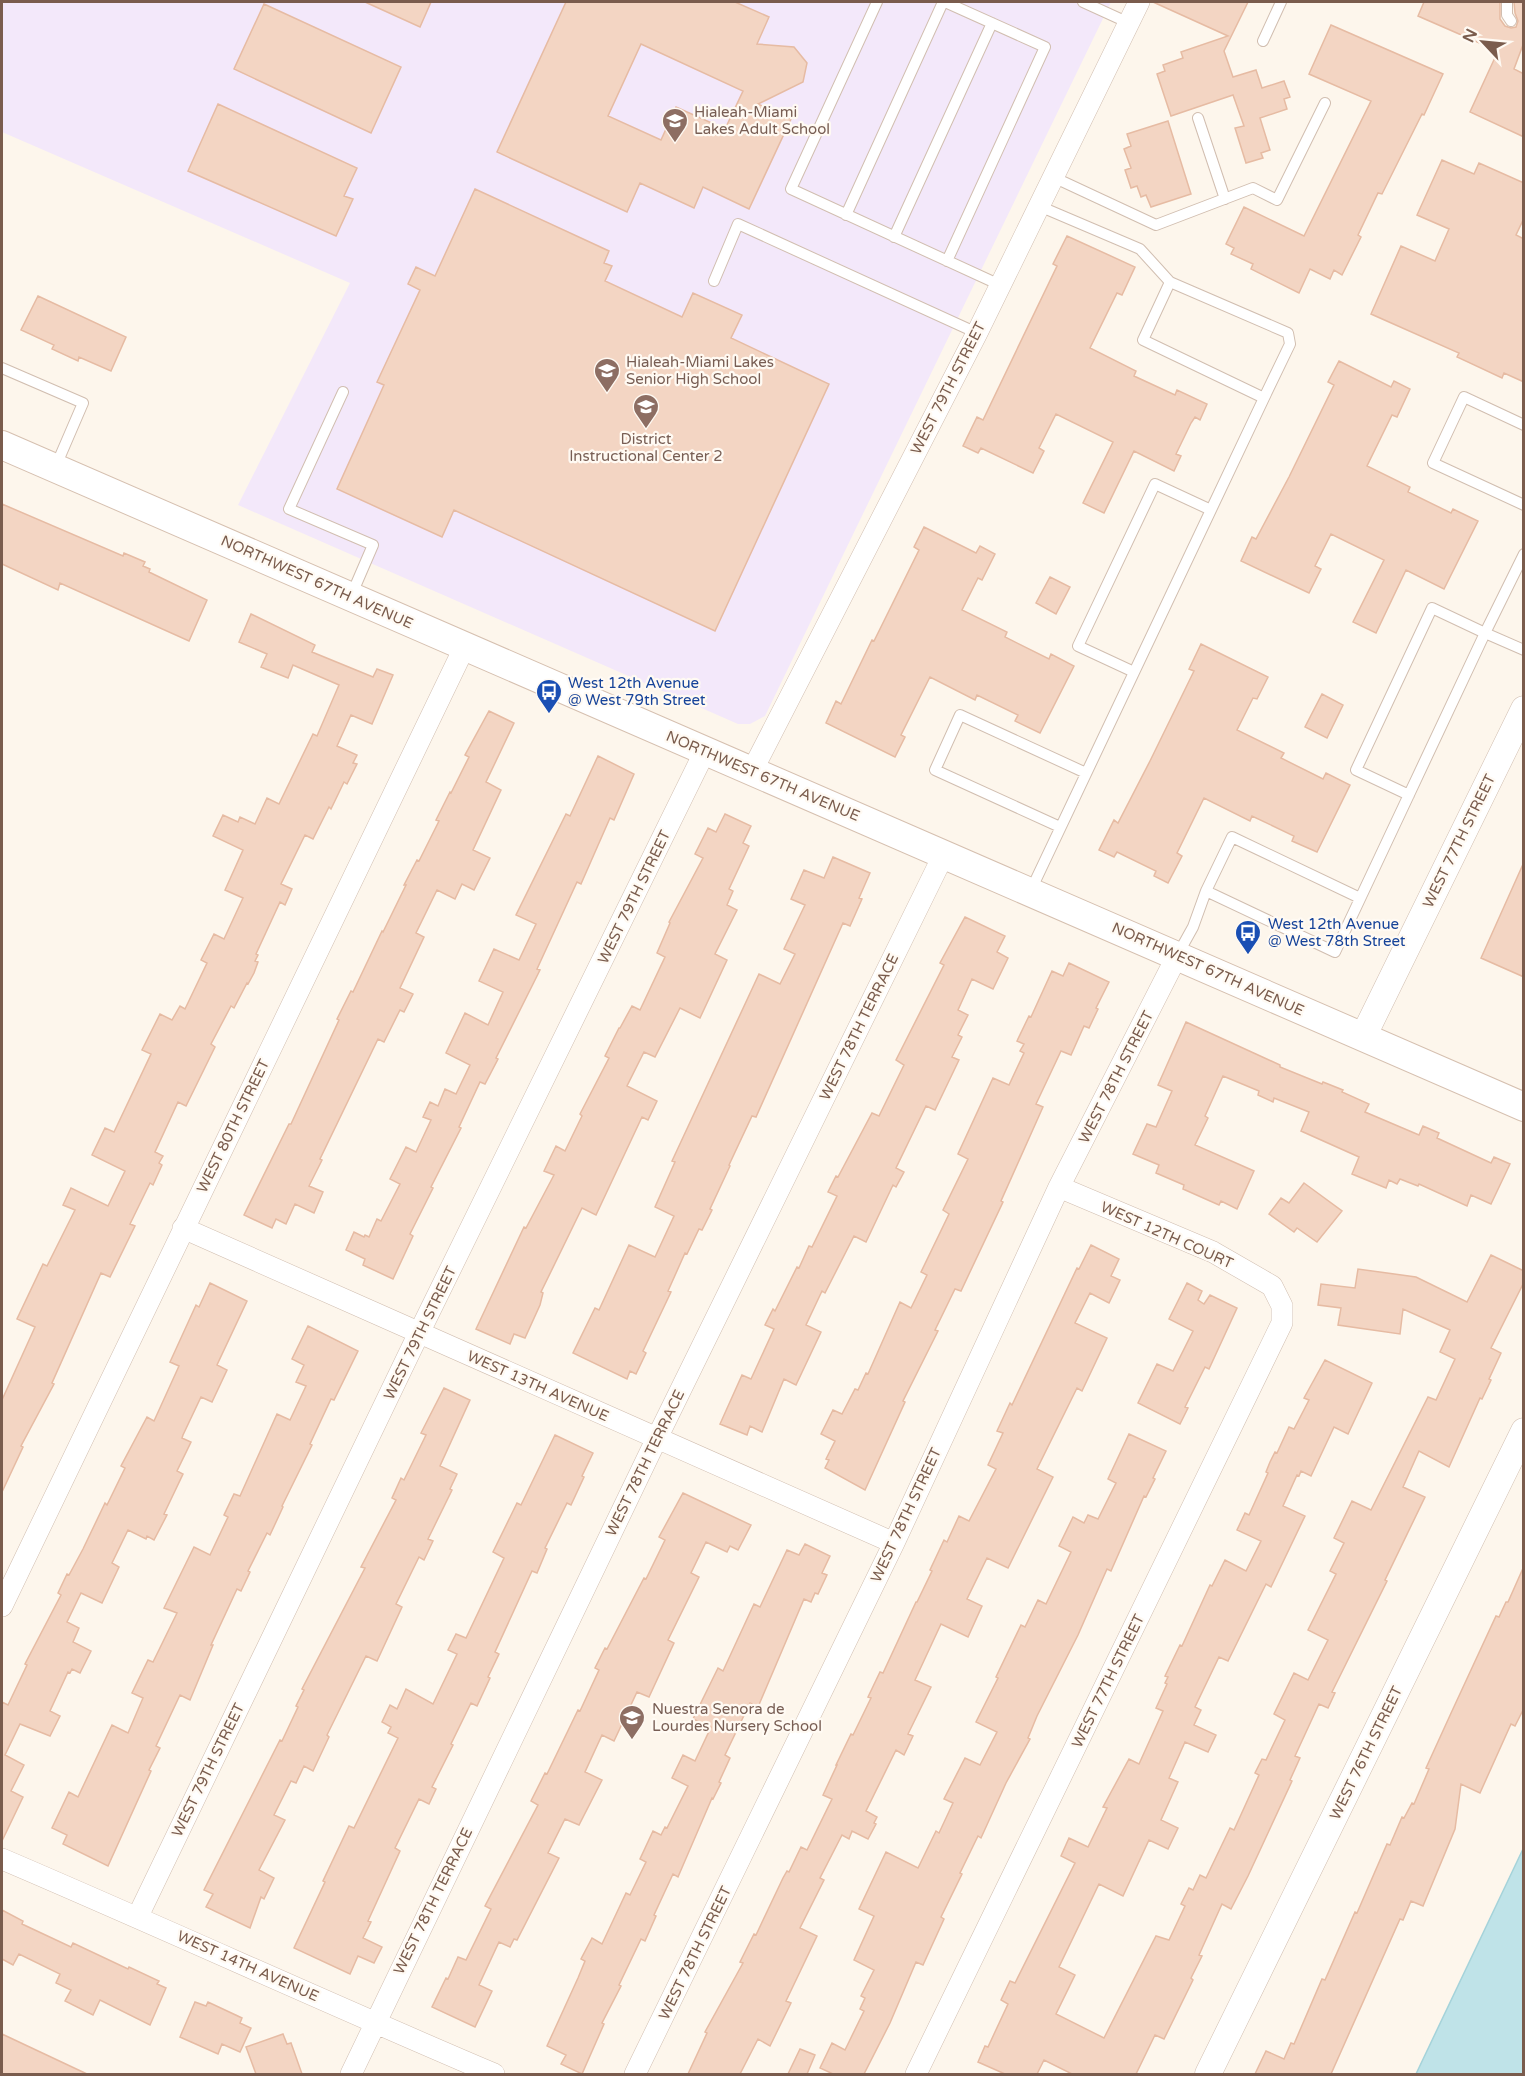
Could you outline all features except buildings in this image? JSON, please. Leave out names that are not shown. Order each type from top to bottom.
[{"type":"main road","name":"NORTHWEST 67TH AVENUE","points":[[2,445],[1524,1107]]},
{"type":"street","name":"WEST 79TH STREET","points":[[752,771],[977,333],[1139,2]]},
{"type":"street","name":"WEST 80TH STREET","points":[[2,1606],[465,646]]},
{"type":"street","name":"WEST 77TH STREET","points":[[1363,1037],[1524,709]]},
{"type":"street","name":"WEST 79TH STREET","points":[[138,1916],[419,1333],[705,751]]},
{"type":"street","name":"WEST 78TH TERRACE","points":[[351,2074],[657,1438],[944,855]]},
{"type":"street","name":"WEST 78TH STREET","points":[[635,2074],[894,1544],[1059,1188],[1177,956]]},
{"type":"street","name":"WEST 12TH COURT","points":[[1059,1188],[1213,1252],[1272,1286]]},
{"type":"street","name":"WEST 13TH AVENUE","points":[[183,1228],[894,1544]]},
{"type":"street","name":"WEST 77TH STREET","points":[[916,2074],[1282,1323],[1282,1306],[1272,1286]]},
{"type":"street","name":"WEST 76TH STREET","points":[[1208,2074],[1524,1431]]},
{"type":"street","name":"WEST 14TH AVENUE","points":[[2,1859],[138,1916],[374,2023],[494,2074]]},
{"type":"lane","points":[[878,2],[791,189],[1000,285]]},
{"type":"lane","points":[[846,215],[944,2],[1045,47],[946,261]]},
{"type":"lane","points":[[1083,2],[1129,23]]},
{"type":"lane","points":[[1263,41],[1281,2]]},
{"type":"lane","points":[[1507,2],[1507,15],[1511,21]]},
{"type":"lane","points":[[894,237],[992,23]]},
{"type":"lane","points":[[1053,177],[1156,225],[1253,188],[1277,200],[1325,104]]},
{"type":"lane","points":[[1198,118],[1225,199]]},
{"type":"lane","points":[[1030,892],[1290,344],[1288,333],[1170,282],[1140,249],[1039,206]]},
{"type":"lane","points":[[714,281],[738,224],[977,333]]},
{"type":"lane","points":[[1170,282],[1143,340],[1264,398]]},
{"type":"lane","points":[[2,368],[83,403],[54,468]]},
{"type":"lane","points":[[343,392],[289,509],[373,545],[351,597]]},
{"type":"lane","points":[[1524,425],[1464,397],[1433,463],[1524,505]]},
{"type":"lane","points":[[1134,672],[1078,646],[1155,484],[1211,510]]},
{"type":"lane","points":[[1206,891],[1335,952],[1524,554]]},
{"type":"lane","points":[[1409,795],[1356,770],[1432,608],[1524,650]]},
{"type":"lane","points":[[1060,828],[935,770],[960,715],[1086,773]]},
{"type":"lane","points":[[1177,956],[1193,927],[1206,891],[1232,837],[1360,898]]},
{"type":"shaded area","name":"Hialeah-Miami Lakes Senior High School","points":[[2,2],[1111,2],[765,716],[750,724],[738,724],[238,505],[350,283],[2,132]]},
{"type":"water","points":[[1523,1849],[1523,2074],[1416,2074]]},
{"type":"place","name":"Hialeah-Miami Lakes Adult School","points":[[675,144]]},
{"type":"place","name":"Hialeah-Miami Lakes Senior High School","points":[[607,394]]},
{"type":"place","name":"District Instructional Center 2","points":[[646,430]]},
{"type":"place","name":"West 12th Avenue @ West 79th Street","points":[[549,715]]},
{"type":"place","name":"West 12th Avenue @ West 78th Street","points":[[1248,956]]},
{"type":"place","name":"Nuestra Senora de Lourdes Nursery School","points":[[632,1741]]}]
